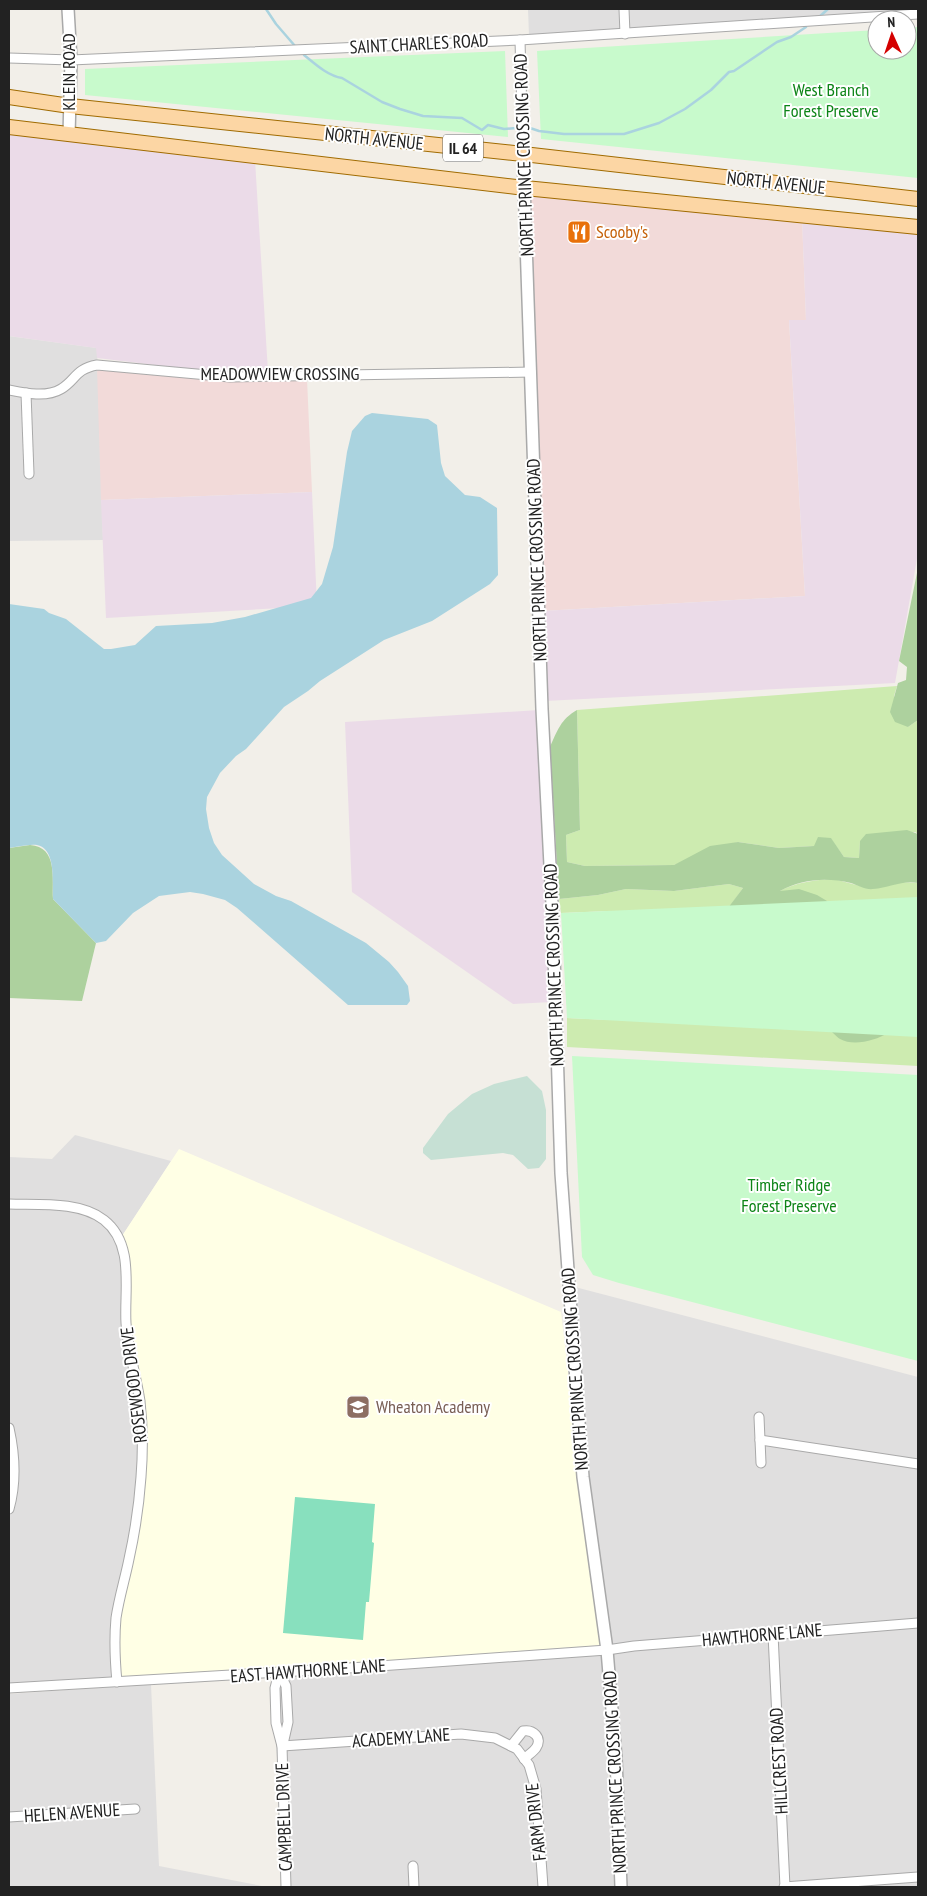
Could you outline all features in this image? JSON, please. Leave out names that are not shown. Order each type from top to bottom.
[{"type":"main road","name":"NORTH AVENUE","points":[[9,97],[70,106],[918,198]]},
{"type":"main road","name":"NORTH AVENUE","points":[[9,127],[525,188],[918,227]]},
{"type":"street","name":"KLEIN ROAD","points":[[68,9],[71,60],[69,135]]},
{"type":"street","points":[[624,9],[625,34]]},
{"type":"street","name":"SAINT CHARLES ROAD","points":[[9,58],[71,60],[520,40],[918,14]]},
{"type":"street","name":"NORTH PRINCE CROSSING ROAD","points":[[520,40],[542,709],[553,924],[561,1173],[582,1477],[607,1650],[616,1758],[622,1887]]},
{"type":"street","name":"MEADOWVIEW CROSSING","points":[[9,390],[26,393],[47,393],[61,389],[86,367],[97,365],[230,377],[531,372]]},
{"type":"street","points":[[26,393],[29,474]]},
{"type":"street","name":"ROSEWOOD DRIVE","points":[[9,1204],[72,1207],[91,1212],[105,1220],[114,1232],[123,1250],[126,1266],[127,1330],[140,1402],[142,1459],[136,1519],[116,1619],[116,1682]]},
{"type":"street","points":[[759,1417],[761,1463]]},
{"type":"street","points":[[9,1428],[14,1461],[14,1487],[9,1509]]},
{"type":"street","points":[[760,1440],[918,1464]]},
{"type":"street","name":"HAWTHORNE LANE","points":[[607,1650],[634,1646],[918,1623]]},
{"type":"street","name":"HILLCREST ROAD","points":[[773,1634],[784,1887]]},
{"type":"street","name":"EAST HAWTHORNE LANE","points":[[9,1688],[607,1650]]},
{"type":"street","name":"CAMPBELL DRIVE","points":[[279,1672],[286,1686],[288,1722],[282,1746],[286,1887]]},
{"type":"street","name":"FARM DRIVE","points":[[524,1759],[538,1745],[538,1738],[534,1733],[527,1730],[523,1731],[514,1748],[529,1766],[536,1789],[543,1887]]},
{"type":"street","name":"ACADEMY LANE","points":[[282,1746],[461,1734],[494,1738],[514,1748]]},
{"type":"street","name":"HELEN AVENUE","points":[[9,1817],[135,1809]]},
{"type":"street","points":[[413,1866],[414,1887]]},
{"type":"street","points":[[784,1887],[918,1877]]},
{"type":"shaded area","points":[[528,9],[918,9],[867,10],[867,13],[529,35]]},
{"type":"shaded area","points":[[9,131],[255,160],[268,372],[222,373],[97,358],[96,348],[9,336]]},
{"type":"shaded area","points":[[527,191],[802,218],[806,320],[789,320],[805,596],[542,611]]},
{"type":"shaded area","points":[[802,218],[918,231],[918,553],[895,683],[545,701],[542,611],[805,596],[789,320],[806,320]]},
{"type":"shaded area","points":[[9,336],[97,348],[103,540],[9,541]]},
{"type":"shaded area","points":[[97,367],[216,381],[307,379],[312,492],[101,500]]},
{"type":"shaded area","points":[[312,492],[317,606],[106,618],[101,500]]},
{"type":"shaded area","points":[[539,710],[552,1002],[513,1004],[352,892],[345,722]]},
{"type":"shaded area","points":[[527,1076],[542,1091],[546,1110],[546,1159],[539,1168],[528,1169],[513,1155],[503,1153],[431,1160],[423,1153],[423,1148],[448,1114],[472,1094],[494,1084]]},
{"type":"shaded area","points":[[75,1135],[171,1161],[122,1236],[146,1432],[120,1680],[9,1686],[9,1157],[52,1159]]},
{"type":"shaded area","name":"Wheaton Academy","points":[[179,1149],[561,1312],[602,1645],[120,1680],[117,1646],[121,1607],[143,1483],[122,1236]]},
{"type":"shaded area","points":[[575,1287],[918,1377],[918,1887],[621,1887]]},
{"type":"shaded area","points":[[602,1654],[614,1887],[285,1887],[272,1677]]},
{"type":"shaded area","points":[[151,1684],[159,1866],[267,1887],[9,1887],[9,1694]]},
{"type":"green space","name":"West Branch Forest Preserve","points":[[917,27],[918,178],[541,139],[537,51],[867,31],[867,60],[917,60]]},
{"type":"green space","points":[[505,51],[508,137],[85,95],[85,69]]},
{"type":"green space","points":[[918,568],[918,720],[908,727],[895,722],[890,712],[898,683],[906,680],[907,667],[899,661]]},
{"type":"green space","points":[[897,686],[894,696],[908,727],[918,720],[918,834],[915,832],[860,841],[859,858],[844,857],[831,839],[819,838],[815,846],[779,848],[738,842],[674,865],[585,866],[567,862],[566,835],[580,830],[577,710]]},
{"type":"green space","points":[[577,710],[580,830],[566,835],[567,862],[585,866],[674,865],[710,846],[738,842],[779,848],[814,846],[818,837],[831,838],[844,857],[859,858],[860,841],[866,834],[907,830],[918,834],[918,883],[912,882],[870,889],[842,881],[814,880],[780,891],[799,889],[817,895],[837,907],[888,1033],[871,1040],[852,1042],[840,1039],[825,1025],[722,916],[743,888],[729,884],[674,891],[626,889],[598,895],[559,899],[550,747],[563,721]]},
{"type":"green space","points":[[30,845],[39,847],[49,857],[53,873],[53,899],[96,943],[82,1001],[9,998],[9,848]]},
{"type":"green space","points":[[834,879],[871,889],[901,882],[918,883],[918,1066],[567,1047],[567,1018],[610,1020],[610,911],[561,913],[559,899],[598,895],[626,889],[674,891],[729,884],[743,888],[733,902],[853,1042],[863,1041],[778,892],[805,882]]},
{"type":"green space","points":[[918,897],[918,1037],[567,1018],[561,913]]},
{"type":"green space","name":"Timber Ridge Forest Preserve","points":[[572,1056],[918,1075],[918,1361],[593,1275],[582,1257]]},
{"type":"green space","points":[[295,1497],[375,1504],[369,1602],[366,1602],[363,1640],[283,1633]]},
{"type":"water","points":[[372,413],[428,419],[437,425],[441,463],[445,476],[465,495],[480,497],[497,508],[498,575],[490,584],[432,621],[384,640],[320,681],[284,707],[246,749],[236,756],[220,773],[207,797],[206,809],[214,843],[222,855],[254,884],[276,896],[291,901],[366,943],[398,972],[408,986],[410,1001],[407,1005],[348,1005],[237,908],[225,900],[203,894],[190,892],[159,896],[133,913],[106,941],[96,943],[53,899],[53,876],[48,853],[37,845],[9,848],[9,604],[44,609],[49,613],[66,619],[104,649],[111,649],[135,645],[156,626],[212,623],[245,617],[311,598],[322,584],[333,547],[347,452],[352,431],[365,416]]},
{"type":"waterway","points":[[266,9],[295,46]]},
{"type":"waterway","points":[[818,18],[828,9]]},
{"type":"waterway","points":[[527,127],[539,131],[564,134],[624,134],[659,123],[685,109],[711,90],[729,72],[734,71],[777,42],[791,37],[806,27]]},
{"type":"waterway","points":[[304,55],[327,72],[342,78],[382,102],[400,109],[423,116],[462,118],[482,130],[488,125],[504,129],[516,128]]},
{"type":"place","name":"Scooby's","points":[[579,232]]},
{"type":"place","name":"Wheaton Academy","points":[[358,1407]]}]
